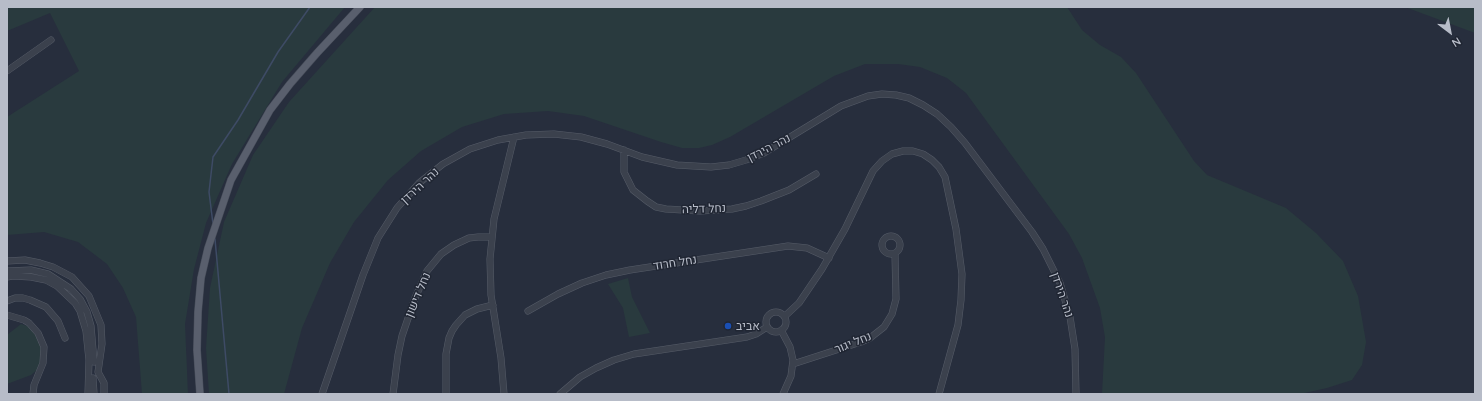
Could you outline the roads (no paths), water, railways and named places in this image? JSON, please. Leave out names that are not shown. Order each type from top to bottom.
[{"type":"main road","points":[[200,394],[197,350],[201,278],[208,248],[231,180],[270,110],[312,58],[360,7]]},
{"type":"street","points":[[7,71],[51,40]]},
{"type":"street","name":"נהר הירדן","points":[[322,394],[363,275],[378,238],[397,208],[419,183],[443,164],[470,149],[498,140],[514,137],[554,134],[581,137],[660,162],[706,167],[728,165],[764,153],[836,109],[854,100],[882,94],[909,98],[923,105],[946,122],[965,142],[1032,232],[1052,266],[1066,300],[1072,327],[1076,364],[1076,394]]},
{"type":"street","points":[[504,394],[502,364],[493,305],[490,267],[491,237],[514,137]]},
{"type":"street","name":"נחל דליה","points":[[624,150],[624,172],[633,190],[646,202],[656,207],[666,209],[700,211],[732,209],[746,206],[761,202],[789,190],[816,174]]},
{"type":"street","points":[[784,316],[793,310],[805,296],[847,224],[873,171],[882,161],[903,151],[913,152],[927,157],[939,167],[945,177],[948,187],[959,246],[962,274],[958,325],[939,394]]},
{"type":"street","name":"נחל דישון","points":[[393,394],[402,336],[415,298],[427,271],[441,254],[454,245],[473,238],[491,237]]},
{"type":"street","name":"נחל חרוד","points":[[528,311],[558,294],[582,283],[606,275],[630,270],[783,246],[807,248],[828,258]]},
{"type":"street","name":"נחל יגור","points":[[793,364],[861,342],[870,338],[884,327],[892,314],[896,299],[895,254]]},
{"type":"street","points":[[7,261],[25,260],[53,267],[72,277],[83,288],[93,304],[101,325],[101,361],[98,370],[91,379],[94,394]]},
{"type":"street","points":[[7,271],[31,270],[48,274],[71,289],[80,299],[87,312],[91,326],[91,379],[88,394]]},
{"type":"street","points":[[7,277],[31,277],[46,280],[65,293],[74,303],[83,320],[86,330],[91,361],[98,370],[104,383],[104,394]]},
{"type":"street","points":[[7,301],[15,298],[23,298],[46,307],[58,321],[65,338]]},
{"type":"street","points":[[446,394],[446,354],[452,331],[465,315],[477,309],[493,305]]},
{"type":"street","points":[[778,312],[784,316],[786,324],[781,330],[774,332],[767,327],[766,319],[770,313],[778,312]]},
{"type":"street","points":[[7,315],[24,320],[29,324],[38,333],[44,347],[43,363],[34,385],[33,394]]},
{"type":"street","points":[[560,394],[580,378],[596,368],[614,360],[634,354],[747,337],[756,334],[767,327]]},
{"type":"street","points":[[781,330],[790,347],[793,364],[791,376],[783,394]]},
{"type":"waterway","points":[[213,224],[209,192],[213,157],[238,120],[278,52],[310,7]]},
{"type":"waterway","points":[[215,239],[229,394]]},
{"type":"place","name":"אביב","points":[[728,326]]}]
